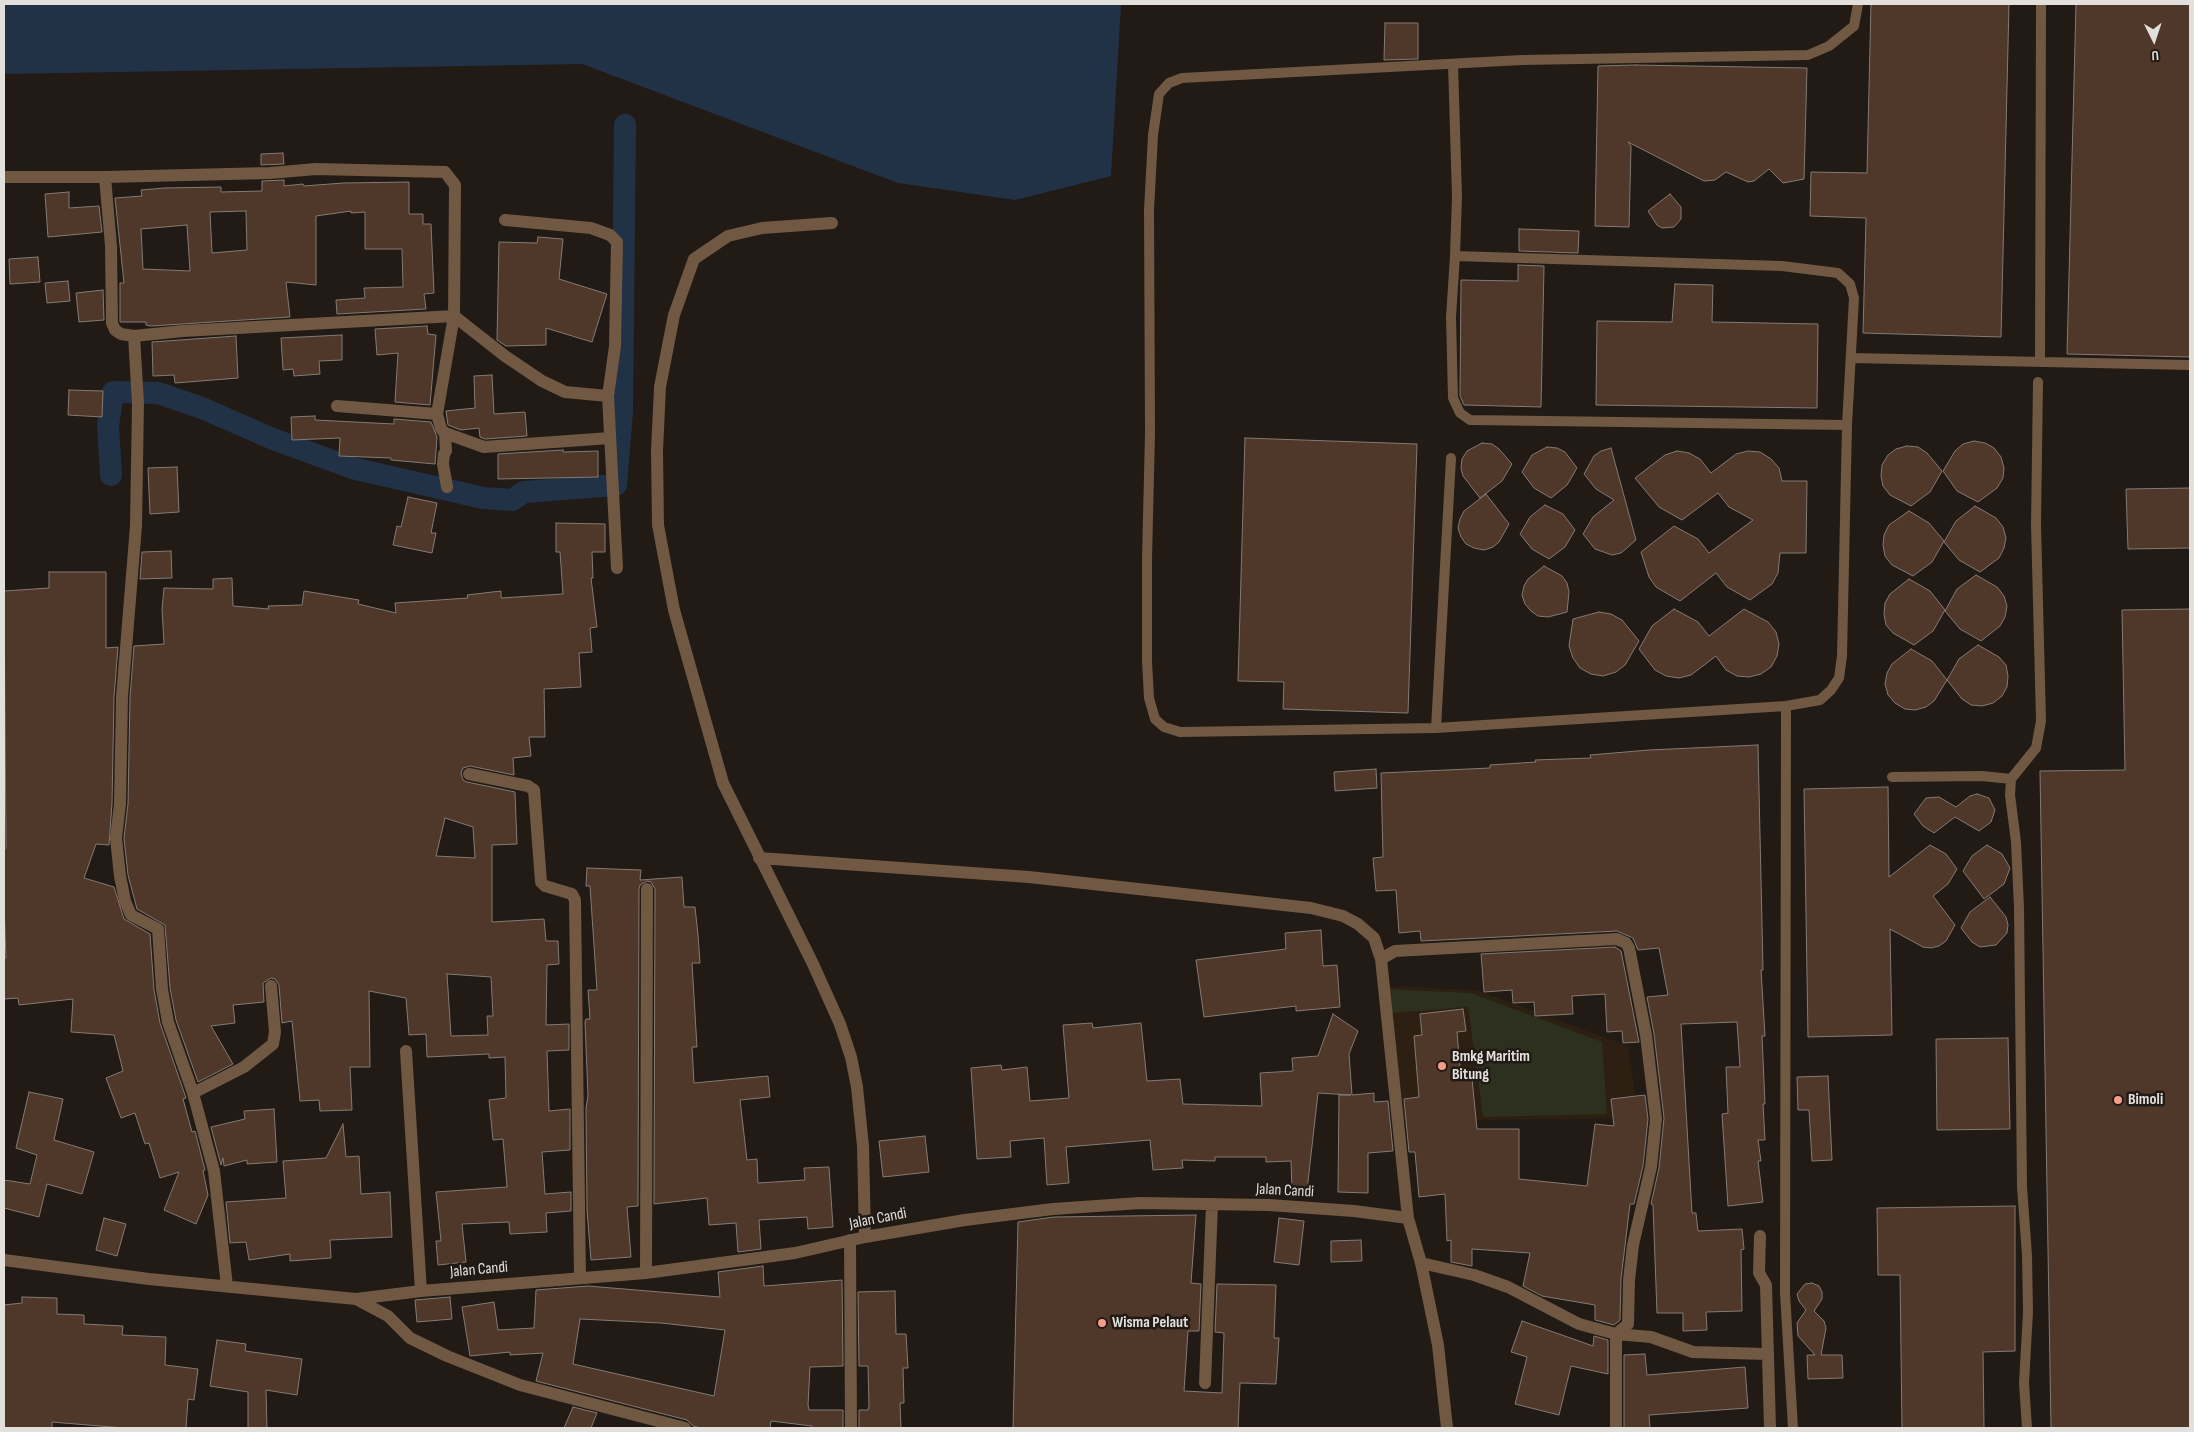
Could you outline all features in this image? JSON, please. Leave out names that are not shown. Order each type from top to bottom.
[{"type":"street","points":[[4,177],[105,177],[270,173],[316,169],[445,172],[455,185],[454,316],[437,414],[441,429],[445,433],[484,447],[610,438]]},
{"type":"street","points":[[105,177],[110,246],[112,322],[115,330],[121,334],[134,336],[183,331],[454,316],[505,356],[542,381],[565,392],[608,396]]},
{"type":"street","points":[[504,220],[591,228],[610,235],[617,242],[615,346],[608,396],[617,568]]},
{"type":"street","points":[[832,223],[762,228],[728,236],[694,259],[674,315],[660,387],[657,452],[658,525],[674,610],[723,784],[813,964],[840,1024],[851,1057],[857,1087],[863,1146],[865,1237]]},
{"type":"street","points":[[134,336],[138,403],[136,526],[122,697],[120,804],[116,838],[120,876],[125,901],[131,915],[158,929],[162,989],[168,1022],[193,1093],[214,1171],[227,1286]]},
{"type":"street","points":[[337,406],[437,414]]},
{"type":"street","points":[[445,433],[446,451],[443,464],[447,487]]},
{"type":"street","points":[[469,774],[528,786],[534,790],[541,882],[545,886],[572,894],[575,900],[580,1278]]},
{"type":"street","points":[[759,858],[1029,877],[1311,908],[1342,916],[1358,924],[1374,938],[1381,960],[1408,1218],[1421,1263],[1438,1345],[1447,1428]]},
{"type":"street","points":[[646,1273],[648,889]]},
{"type":"street","points":[[1381,960],[1395,951],[1617,939],[1626,943],[1643,1016],[1656,1118],[1651,1167],[1633,1245],[1629,1280],[1628,1324],[1616,1334]]},
{"type":"street","points":[[193,1093],[244,1067],[272,1044],[275,1032],[271,986]]},
{"type":"street","points":[[406,1051],[421,1291]]},
{"type":"street","name":"Jalan Candi","points":[[356,1299],[421,1291],[646,1273],[795,1253],[865,1237],[965,1220],[1053,1209],[1140,1203],[1212,1204],[1354,1211],[1408,1218]]},
{"type":"street","points":[[1205,1383],[1212,1204]]},
{"type":"street","points":[[1760,1236],[1760,1273],[1766,1285],[1770,1428]]},
{"type":"street","points":[[850,1240],[851,1428]]},
{"type":"street","points":[[4,1260],[149,1279],[356,1299],[388,1316],[410,1338],[447,1356],[520,1385],[685,1428]]},
{"type":"street","points":[[1421,1263],[1474,1275],[1508,1287],[1579,1324],[1616,1334],[1652,1337],[1693,1352],[1767,1354]]},
{"type":"street","points":[[1616,1334],[1616,1428]]},
{"type":"lane","points":[[1455,256],[1782,266],[1838,273],[1850,284],[1854,298],[1847,425],[1842,656],[1839,678],[1831,690],[1820,700],[1786,706],[1436,728],[1180,732],[1164,727],[1155,719],[1149,698],[1147,661],[1150,210],[1154,127],[1159,94],[1169,83],[1182,78],[1522,60],[1808,55],[1829,46],[1854,26],[1858,4]]},
{"type":"lane","points":[[2040,361],[2041,4]]},
{"type":"lane","points":[[1453,64],[1457,196],[1451,318],[1453,398],[1460,413],[1470,420],[1847,425]]},
{"type":"lane","points":[[1851,358],[2190,365]]},
{"type":"lane","points":[[2027,1428],[2024,1384],[2028,1312],[2027,1255],[2022,1187],[2019,908],[2016,842],[2010,795],[2011,780],[2036,748],[2042,721],[2038,672],[2036,524],[2038,382]]},
{"type":"lane","points":[[1436,728],[1451,458]]},
{"type":"lane","points":[[1786,706],[1785,1293],[1793,1428]]},
{"type":"lane","points":[[1892,777],[1982,776],[2011,780]]},
{"type":"shaded area","points":[[1389,986],[1476,990],[1628,1046],[1639,1118],[1402,1121]],"holes":[[[1391,989],[1471,993],[1483,1117],[1468,1007]],[[1463,1009],[1466,1031],[1457,1032],[1461,1080],[1472,1079],[1419,1095],[1414,1036],[1422,1035],[1420,1014]],[[1426,1097],[1427,1111],[1405,1113],[1404,1099]],[[1631,1097],[1632,1114],[1613,1115],[1611,1099]]]},
{"type":"green space","points":[[1391,989],[1471,993],[1602,1042],[1607,1114],[1483,1117],[1468,1007],[1392,1013]]},
{"type":"water","points":[[4,4],[1121,4],[1111,176],[1015,200],[898,183],[582,64],[5,74]]},
{"type":"building","points":[[1871,4],[2009,4],[2001,337],[1863,333],[1866,218],[1810,216],[1811,172],[1867,173]]},
{"type":"building","points":[[2076,4],[2190,4],[2190,357],[2067,354]]},
{"type":"building","points":[[1385,23],[1418,23],[1418,59],[1384,60]]},
{"type":"building","points":[[1598,66],[1807,68],[1804,179],[1783,183],[1769,169],[1754,181],[1748,182],[1726,172],[1715,180],[1704,181],[1628,142],[1631,146],[1629,227],[1595,226]]},
{"type":"building","points":[[283,153],[284,164],[261,165],[261,154]]},
{"type":"building","points":[[284,180],[284,186],[409,182],[409,214],[423,214],[423,224],[431,224],[434,293],[424,294],[426,309],[337,314],[336,300],[365,298],[364,288],[403,287],[402,249],[365,249],[365,212],[351,213],[351,211],[316,216],[316,285],[286,282],[290,317],[151,326],[146,325],[146,322],[120,322],[120,283],[124,283],[115,198],[142,196],[141,190],[164,188],[221,187],[221,192],[262,191],[262,181]],"holes":[[[246,211],[247,250],[212,253],[210,212]],[[187,225],[190,271],[143,269],[141,229]]]},
{"type":"building","points":[[69,192],[69,208],[99,206],[102,232],[48,237],[45,194]]},
{"type":"building","points":[[1670,194],[1681,207],[1681,219],[1674,227],[1662,228],[1657,225],[1648,211]]},
{"type":"building","points":[[1519,229],[1579,231],[1578,253],[1519,251]]},
{"type":"building","points":[[538,237],[563,239],[559,279],[607,294],[592,342],[546,328],[546,345],[506,346],[497,340],[499,242],[537,243]]},
{"type":"building","points":[[38,257],[40,282],[10,284],[9,259]]},
{"type":"building","points":[[1518,265],[1544,266],[1541,407],[1464,405],[1460,396],[1461,280],[1518,281]]},
{"type":"building","points":[[68,281],[70,301],[47,303],[45,283]]},
{"type":"building","points":[[1675,284],[1713,285],[1712,322],[1818,324],[1817,408],[1596,405],[1597,321],[1672,322]]},
{"type":"building","points":[[103,290],[104,320],[79,322],[76,293]]},
{"type":"building","points":[[427,326],[428,334],[436,335],[430,405],[395,402],[398,353],[377,355],[375,329]]},
{"type":"building","points":[[342,335],[342,360],[319,361],[320,374],[294,376],[293,369],[283,370],[281,338]]},
{"type":"building","points":[[236,336],[238,378],[175,383],[174,375],[153,376],[152,342]]},
{"type":"building","points":[[492,375],[494,414],[525,412],[527,436],[485,439],[480,437],[479,428],[461,430],[448,425],[446,411],[475,408],[474,376]]},
{"type":"building","points":[[69,390],[103,391],[102,417],[68,415]]},
{"type":"building","points":[[315,416],[315,420],[394,424],[394,419],[431,422],[437,437],[435,464],[391,460],[391,458],[339,456],[340,438],[292,440],[291,417]]},
{"type":"building","points":[[1245,438],[1417,444],[1408,713],[1283,709],[1284,682],[1238,681]]},
{"type":"building","points":[[1974,441],[1985,443],[1994,448],[2001,457],[2004,468],[2003,478],[1997,488],[1978,502],[1957,491],[1943,471],[1955,451],[1963,444]]},
{"type":"building","points":[[1482,443],[1492,444],[1512,464],[1502,481],[1480,498],[1463,476],[1461,468],[1462,459],[1467,451]]},
{"type":"building","points":[[1907,446],[1918,447],[1927,453],[1942,471],[1930,492],[1911,506],[1890,495],[1883,486],[1881,476],[1882,465],[1888,455],[1896,449]]},
{"type":"building","points":[[1547,447],[1557,448],[1565,452],[1577,468],[1567,485],[1551,498],[1534,488],[1522,472],[1532,455]]},
{"type":"building","points":[[1611,448],[1636,540],[1621,553],[1612,555],[1595,549],[1583,534],[1593,517],[1614,500],[1596,489],[1584,474],[1594,456],[1601,451]]},
{"type":"building","points":[[563,450],[563,452],[598,451],[598,477],[498,479],[498,454]]},
{"type":"building","points":[[1677,451],[1689,453],[1700,459],[1711,473],[1736,454],[1748,451],[1760,452],[1771,459],[1779,468],[1782,481],[1807,481],[1806,553],[1780,553],[1778,573],[1772,584],[1750,600],[1727,587],[1716,573],[1680,601],[1656,587],[1649,577],[1641,552],[1674,526],[1698,539],[1709,553],[1753,520],[1729,507],[1718,493],[1682,520],[1659,507],[1635,478],[1665,455]]},
{"type":"building","points":[[177,467],[179,512],[150,514],[148,468]]},
{"type":"building","points":[[2190,488],[2190,548],[2128,549],[2126,489]]},
{"type":"building","points":[[1486,494],[1509,524],[1499,542],[1493,547],[1484,550],[1466,544],[1458,528],[1464,511]]},
{"type":"building","points":[[408,497],[437,503],[431,533],[436,533],[432,553],[393,545],[397,526],[401,527]]},
{"type":"building","points":[[1545,505],[1563,514],[1575,530],[1565,547],[1549,559],[1532,549],[1520,534],[1530,517]]},
{"type":"building","points":[[1975,506],[1996,518],[2003,527],[2006,538],[1999,558],[1980,572],[1959,560],[1944,542],[1956,521]]},
{"type":"building","points":[[1909,511],[1929,523],[1944,541],[1932,562],[1913,576],[1892,565],[1885,556],[1883,545],[1884,535],[1889,525]]},
{"type":"building","points":[[556,523],[605,524],[605,552],[592,552],[593,578],[591,578],[597,627],[590,628],[592,652],[579,653],[581,687],[544,689],[545,737],[529,737],[531,756],[513,758],[514,775],[470,766],[463,768],[461,773],[463,780],[467,782],[515,792],[517,844],[492,845],[492,922],[544,919],[546,941],[558,941],[559,964],[547,965],[546,1025],[569,1024],[569,1050],[547,1051],[549,1111],[570,1109],[570,1150],[542,1152],[545,1194],[571,1192],[571,1211],[546,1213],[547,1232],[510,1234],[509,1222],[462,1224],[466,1262],[438,1265],[436,1241],[441,1241],[436,1192],[507,1187],[503,1139],[493,1140],[489,1100],[506,1098],[505,1057],[489,1058],[489,1054],[427,1057],[426,1034],[409,1035],[406,998],[369,991],[370,1067],[350,1067],[352,1110],[320,1111],[319,1100],[300,1101],[292,1021],[282,1023],[279,985],[275,979],[271,978],[263,983],[264,1002],[233,1005],[235,1023],[211,1026],[233,1064],[198,1082],[176,1020],[170,988],[165,925],[137,909],[128,875],[124,838],[128,804],[130,697],[134,646],[164,644],[162,609],[164,588],[213,589],[213,579],[232,578],[233,606],[269,609],[268,606],[302,605],[304,591],[359,600],[358,604],[396,613],[395,603],[468,598],[467,595],[501,591],[501,598],[563,594],[560,552],[556,552]],"holes":[[[445,818],[473,827],[475,858],[436,856]],[[447,974],[491,977],[493,1016],[487,1016],[488,1035],[451,1036]]]},
{"type":"building","points":[[171,551],[172,578],[140,579],[142,552]]},
{"type":"building","points":[[1544,566],[1562,576],[1567,583],[1569,592],[1567,612],[1548,617],[1538,616],[1525,604],[1522,595],[1524,586],[1528,579]]},
{"type":"building","points":[[49,572],[106,572],[106,648],[118,647],[114,697],[112,803],[109,845],[96,844],[84,878],[114,887],[124,919],[150,934],[154,990],[160,1023],[186,1098],[183,1099],[192,1132],[195,1131],[205,1170],[203,1171],[208,1195],[196,1224],[164,1210],[179,1172],[160,1178],[149,1143],[145,1144],[135,1113],[121,1118],[106,1078],[123,1071],[114,1035],[71,1032],[73,999],[19,1005],[18,998],[4,999],[4,958],[6,958],[4,849],[6,848],[4,591],[49,588]]},
{"type":"building","points":[[1976,575],[1997,587],[2004,596],[2007,606],[2005,617],[2000,626],[1981,641],[1960,629],[1945,611],[1957,589]]},
{"type":"building","points":[[1909,579],[1930,591],[1945,610],[1933,631],[1914,645],[1893,633],[1886,625],[1884,614],[1885,603],[1890,594]]},
{"type":"building","points":[[1674,609],[1698,622],[1709,636],[1744,609],[1768,622],[1776,632],[1779,644],[1777,656],[1771,667],[1761,674],[1749,677],[1737,676],[1726,670],[1716,656],[1691,675],[1679,678],[1666,676],[1655,670],[1639,649],[1652,626]]},
{"type":"building","name":"Bimoli","points":[[2190,609],[2190,1428],[2051,1428],[2040,771],[2125,770],[2122,610]]},
{"type":"building","points":[[1599,612],[1611,614],[1622,620],[1639,641],[1625,665],[1616,672],[1603,676],[1591,674],[1580,668],[1573,658],[1569,646],[1573,619]]},
{"type":"building","points":[[1978,645],[1999,657],[2006,665],[2008,676],[2007,687],[2002,696],[1993,703],[1982,706],[1971,705],[1962,699],[1947,680],[1959,659]]},
{"type":"building","points":[[1911,649],[1932,661],[1947,680],[1934,701],[1926,707],[1915,710],[1905,709],[1895,703],[1888,695],[1885,684],[1887,673],[1892,664]]},
{"type":"building","points":[[1758,745],[1763,970],[1761,970],[1765,1036],[1762,1036],[1765,1140],[1758,1140],[1761,1161],[1758,1161],[1763,1202],[1728,1206],[1722,1114],[1728,1113],[1726,1067],[1740,1067],[1737,1022],[1681,1024],[1692,1213],[1696,1213],[1698,1231],[1742,1229],[1744,1249],[1741,1250],[1742,1311],[1706,1312],[1707,1330],[1683,1331],[1683,1313],[1657,1313],[1653,1205],[1651,1204],[1659,1168],[1664,1118],[1654,1034],[1647,997],[1668,995],[1659,948],[1638,950],[1633,938],[1617,931],[1421,941],[1420,931],[1399,933],[1396,890],[1376,891],[1373,858],[1383,857],[1381,773],[1490,768],[1490,765],[1536,762],[1535,760],[1591,758],[1590,755],[1649,750]]},
{"type":"building","points":[[1376,769],[1377,788],[1335,791],[1334,772]]},
{"type":"building","points":[[1888,787],[1889,877],[1930,845],[1946,854],[1957,869],[1948,884],[1933,896],[1955,925],[1946,941],[1939,946],[1931,948],[1923,947],[1890,929],[1892,1035],[1808,1037],[1804,789]]},
{"type":"building","points":[[1977,794],[1989,798],[1995,810],[1991,822],[1979,831],[1955,817],[1934,833],[1923,826],[1914,814],[1926,798],[1939,797],[1956,807],[1970,796]]},
{"type":"building","points":[[1987,845],[2002,854],[2010,868],[2004,884],[1984,899],[1963,871],[1972,856]]},
{"type":"building","points":[[587,868],[641,870],[640,880],[682,877],[684,907],[695,907],[700,963],[692,963],[697,1047],[692,1047],[694,1083],[768,1076],[770,1097],[740,1100],[747,1160],[757,1159],[758,1183],[805,1180],[804,1168],[829,1167],[833,1227],[808,1229],[807,1217],[759,1220],[761,1249],[738,1252],[736,1223],[709,1225],[707,1198],[654,1204],[655,889],[651,882],[647,881],[640,885],[639,889],[638,1206],[627,1207],[631,1257],[591,1260],[587,1210],[586,1108],[588,1096],[585,1022],[586,1019],[590,1019],[588,990],[597,990],[590,886],[586,886]]},
{"type":"building","points":[[1990,897],[2006,917],[2007,933],[1996,945],[1980,947],[1972,942],[1961,928],[1970,912]]},
{"type":"building","points":[[1321,930],[1323,966],[1337,965],[1340,1007],[1296,1011],[1296,1006],[1204,1017],[1196,960],[1286,949],[1285,933]]},
{"type":"building","points":[[1615,947],[1621,951],[1639,1042],[1623,1043],[1622,1031],[1607,1032],[1605,994],[1572,996],[1573,1014],[1535,1016],[1534,1002],[1513,1003],[1512,990],[1484,992],[1481,954]]},
{"type":"building","points":[[1463,1009],[1466,1031],[1457,1032],[1461,1080],[1472,1079],[1477,1129],[1519,1129],[1519,1179],[1587,1186],[1595,1124],[1614,1126],[1611,1099],[1645,1095],[1648,1119],[1643,1166],[1634,1204],[1630,1204],[1621,1279],[1620,1320],[1614,1325],[1595,1320],[1595,1305],[1542,1296],[1523,1286],[1530,1253],[1472,1249],[1472,1266],[1451,1262],[1451,1240],[1447,1241],[1445,1194],[1419,1197],[1415,1152],[1409,1152],[1404,1099],[1419,1097],[1414,1036],[1422,1035],[1420,1014]]},
{"type":"building","points":[[1333,1014],[1358,1031],[1349,1054],[1352,1095],[1374,1093],[1374,1102],[1388,1101],[1393,1151],[1368,1153],[1368,1193],[1338,1192],[1339,1095],[1351,1095],[1318,1093],[1307,1190],[1292,1190],[1291,1161],[1266,1162],[1266,1157],[1215,1157],[1215,1161],[1182,1160],[1183,1168],[1153,1170],[1150,1140],[1066,1147],[1069,1183],[1047,1185],[1044,1138],[1010,1141],[1011,1157],[977,1159],[971,1068],[1001,1065],[1002,1070],[1027,1067],[1030,1101],[1069,1098],[1063,1025],[1092,1023],[1093,1028],[1141,1023],[1147,1081],[1180,1079],[1183,1104],[1262,1106],[1260,1073],[1293,1071],[1292,1058],[1318,1056]]},
{"type":"building","points":[[2008,1038],[2010,1129],[1937,1130],[1936,1039]]},
{"type":"building","points":[[1828,1076],[1832,1160],[1812,1161],[1809,1110],[1798,1110],[1797,1077]]},
{"type":"building","points":[[29,1092],[63,1099],[54,1140],[94,1152],[82,1194],[47,1184],[39,1217],[4,1208],[4,1180],[30,1184],[37,1155],[16,1148]]},
{"type":"building","points":[[274,1109],[277,1162],[247,1164],[247,1160],[224,1166],[223,1158],[221,1165],[211,1127],[245,1119],[244,1111]]},
{"type":"building","points":[[343,1124],[346,1157],[359,1156],[361,1194],[390,1192],[392,1237],[330,1240],[331,1258],[290,1261],[290,1254],[249,1260],[246,1242],[230,1243],[226,1202],[286,1198],[283,1161],[326,1158]]},
{"type":"building","points":[[925,1136],[929,1172],[883,1177],[879,1141]]},
{"type":"building","points":[[2015,1206],[2015,1351],[1983,1352],[1984,1428],[1902,1428],[1900,1275],[1878,1275],[1877,1208]]},
{"type":"building","name":"Wisma Pelaut","points":[[1196,1215],[1191,1283],[1201,1284],[1199,1331],[1188,1331],[1184,1391],[1222,1393],[1224,1333],[1215,1332],[1217,1284],[1276,1285],[1274,1338],[1279,1338],[1276,1384],[1240,1383],[1238,1428],[1013,1428],[1018,1222],[1054,1217]]},
{"type":"building","points":[[104,1218],[126,1224],[117,1256],[96,1250]]},
{"type":"building","points":[[1279,1218],[1304,1221],[1299,1265],[1274,1262]]},
{"type":"building","points":[[1361,1240],[1362,1261],[1331,1262],[1331,1241]]},
{"type":"building","points":[[763,1266],[764,1286],[842,1280],[843,1366],[810,1367],[808,1405],[809,1410],[843,1410],[843,1428],[812,1428],[812,1426],[771,1421],[770,1428],[701,1428],[693,1426],[687,1420],[536,1381],[543,1353],[510,1355],[510,1352],[470,1356],[462,1307],[494,1302],[498,1330],[534,1328],[536,1290],[588,1286],[720,1297],[718,1272]],"holes":[[[580,1319],[661,1323],[725,1330],[714,1396],[573,1364]]]},
{"type":"building","points":[[1812,1283],[1819,1286],[1822,1292],[1822,1299],[1814,1311],[1824,1321],[1826,1328],[1821,1355],[1842,1355],[1843,1378],[1808,1379],[1807,1355],[1815,1355],[1798,1336],[1797,1323],[1806,1310],[1799,1301],[1797,1294],[1805,1284]]},
{"type":"building","points":[[895,1291],[896,1334],[906,1334],[908,1368],[903,1368],[904,1403],[900,1403],[901,1428],[859,1428],[859,1410],[868,1410],[869,1406],[868,1366],[859,1366],[858,1292]]},
{"type":"building","points":[[22,1297],[57,1298],[57,1314],[84,1315],[84,1324],[123,1326],[122,1335],[166,1337],[165,1365],[198,1369],[194,1400],[188,1399],[186,1428],[124,1428],[52,1422],[52,1428],[4,1428],[4,1305],[22,1303]]},
{"type":"building","points":[[450,1297],[452,1319],[417,1322],[415,1300]]},
{"type":"building","points":[[1522,1321],[1593,1346],[1594,1336],[1608,1340],[1608,1374],[1571,1366],[1559,1415],[1515,1404],[1527,1357],[1511,1352]]},
{"type":"building","points":[[217,1340],[246,1344],[245,1351],[302,1359],[297,1395],[266,1390],[267,1428],[248,1428],[248,1392],[210,1386]]},
{"type":"building","points":[[1645,1354],[1647,1375],[1745,1367],[1748,1408],[1649,1415],[1650,1428],[1624,1428],[1624,1355]]},
{"type":"building","points":[[573,1407],[597,1413],[591,1428],[564,1428]]},
{"type":"waterway","points":[[111,475],[108,426],[113,392],[158,393],[202,408],[273,439],[352,468],[483,498],[512,500],[524,492],[616,485],[622,412],[625,125]]},
{"type":"place","name":"Bmkg Maritim Bitung","points":[[1442,1066]]},
{"type":"place","name":"Bimoli","points":[[2118,1100]]},
{"type":"place","name":"Wisma Pelaut","points":[[1102,1323]]}]
